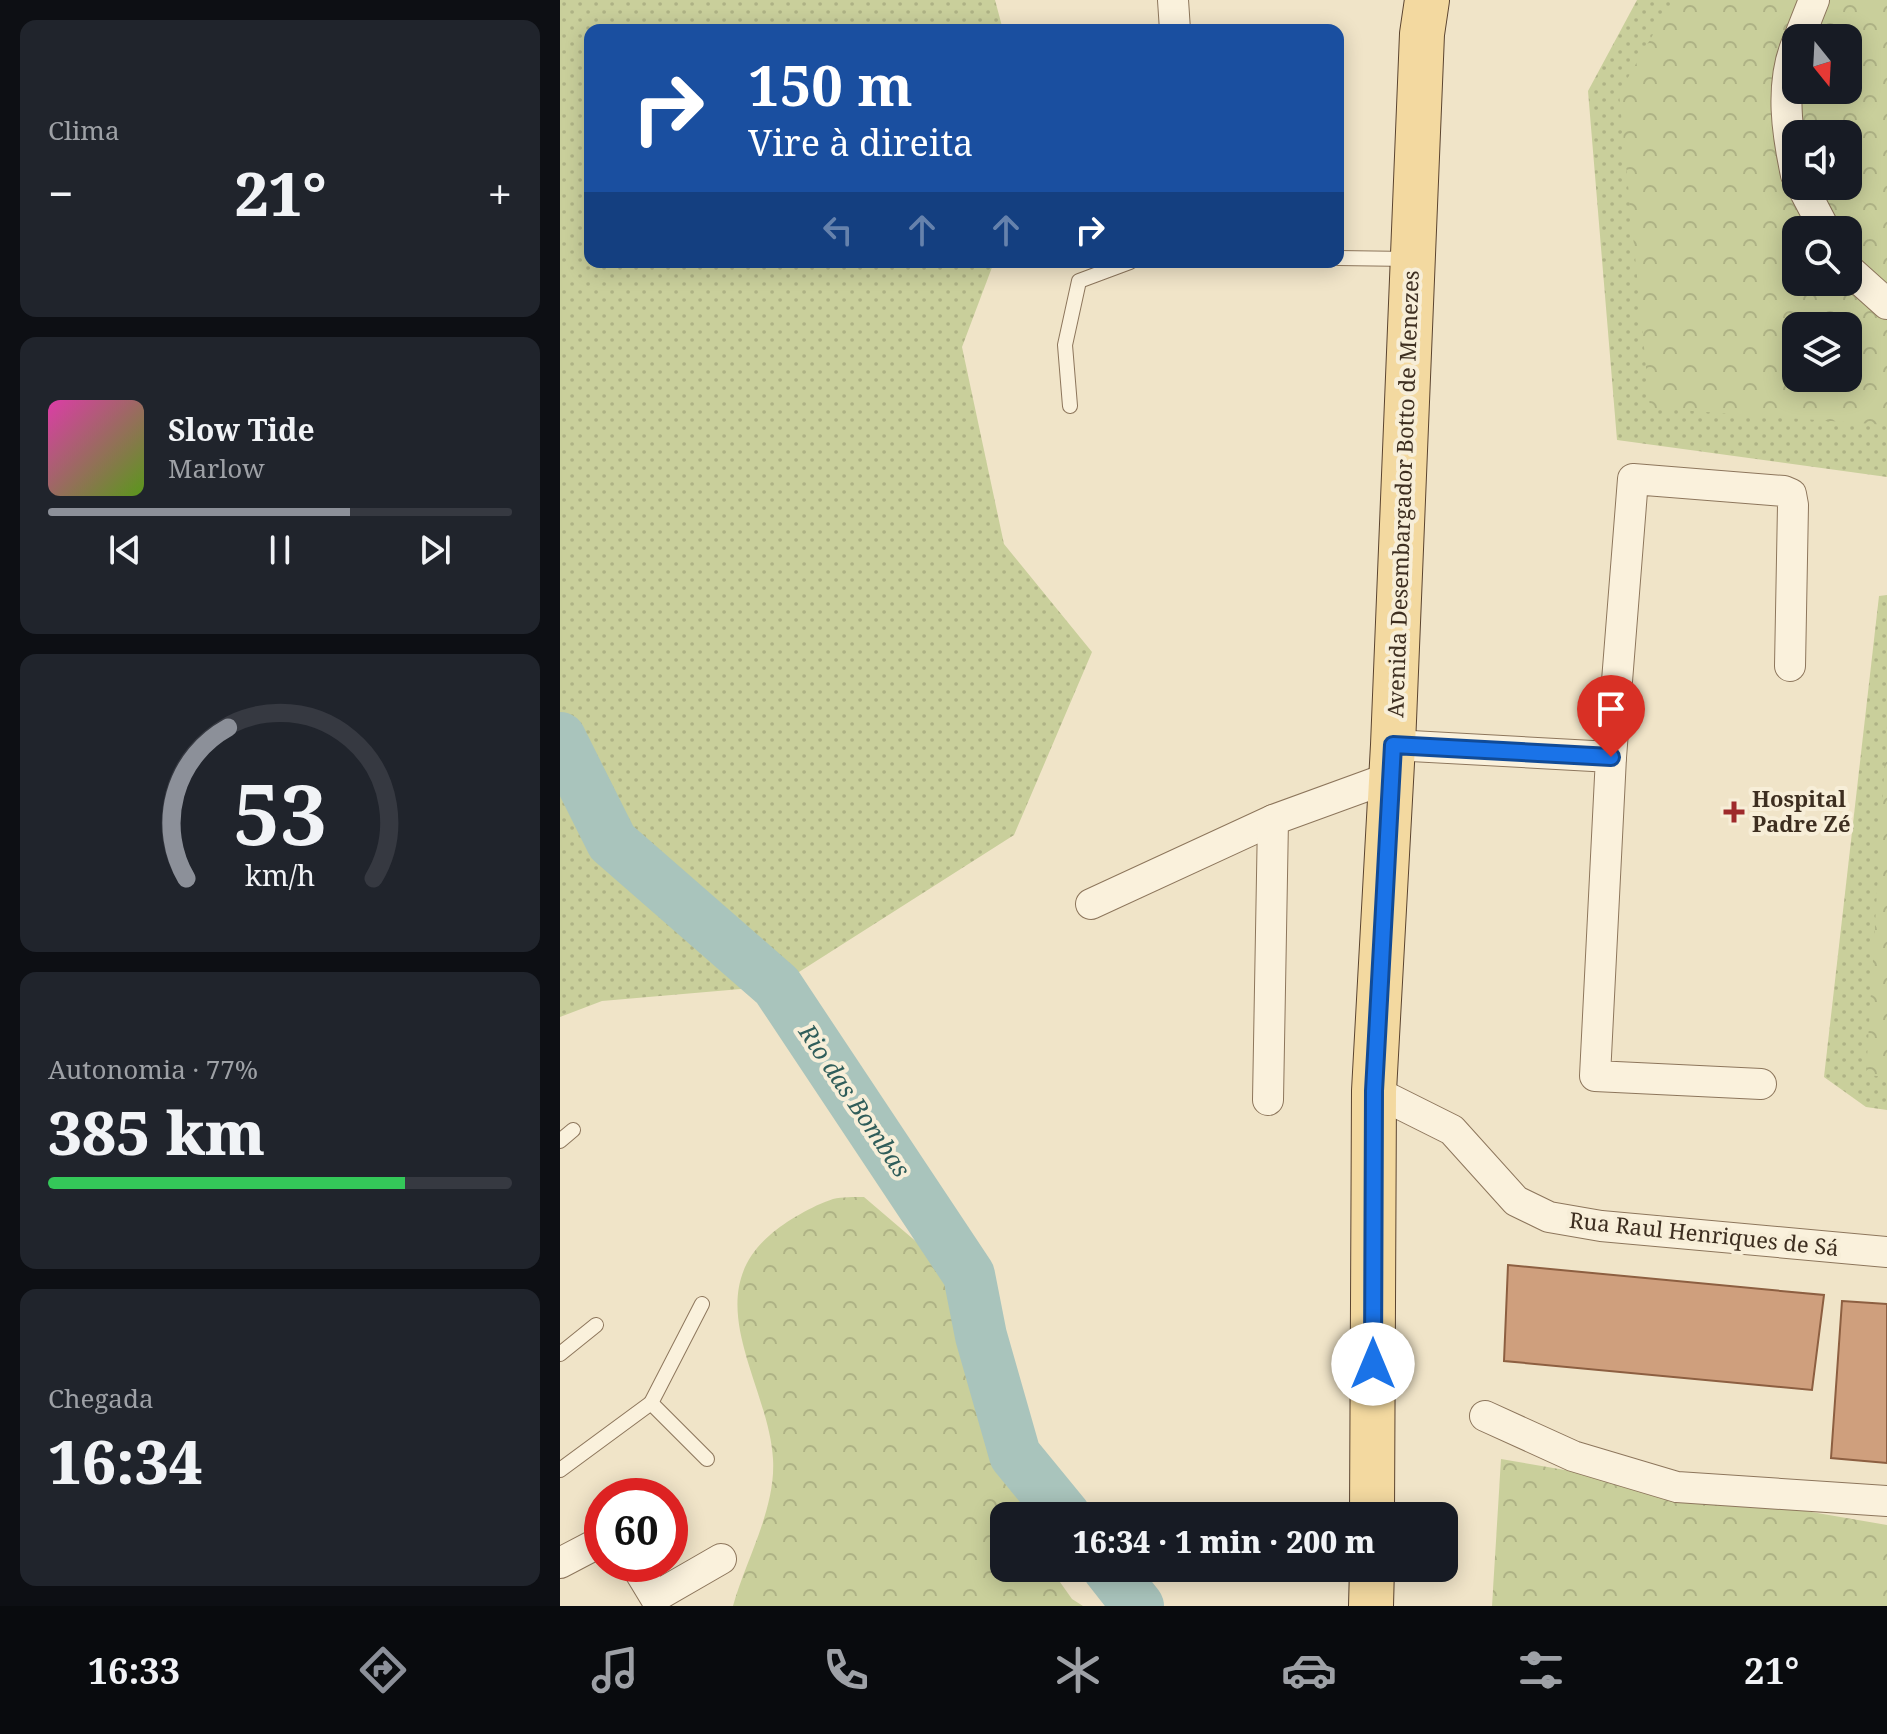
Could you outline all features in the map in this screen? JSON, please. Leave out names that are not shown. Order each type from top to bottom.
[{"type":"main road","name":"Avenida Desembargador Botto de Menezes","points":[[1372,1502],[1374,1091],[1392,761],[1422,34],[1427,0]]},
{"type":"main road","points":[[1371,1606],[1372,1582]]},
{"type":"street","points":[[1173,0],[1175,24]]},
{"type":"street","points":[[1805,24],[1814,0]]},
{"type":"street","points":[[1862,282],[1887,304]]},
{"type":"street","points":[[1761,1084],[1595,1076],[1611,757],[1633,479],[1791,494],[1790,666]]},
{"type":"street","points":[[1091,904],[1392,761],[1611,757]]},
{"type":"street","points":[[1268,1100],[1273,820]]},
{"type":"street","name":"Rua Raul Henriques de Sá","points":[[1374,1091],[1452,1130],[1516,1201],[1549,1217],[1601,1226],[1887,1252]]},
{"type":"street","points":[[1485,1416],[1573,1456],[1677,1487],[1887,1501]]},
{"type":"street","points":[[560,1563],[584,1550]]},
{"type":"street","points":[[688,1578],[721,1559]]},
{"type":"street","points":[[646,1582],[655,1597],[681,1582]]},
{"type":"lane","points":[[1344,258],[1413,259]]},
{"type":"lane","points":[[1070,406],[1065,345],[1079,281],[1114,268]]},
{"type":"lane","points":[[560,1141],[573,1130]]},
{"type":"lane","points":[[560,1470],[651,1403],[702,1304]]},
{"type":"lane","points":[[560,1354],[596,1325]]},
{"type":"lane","points":[[651,1403],[707,1459]]},
{"type":"green space","points":[[560,0],[995,0],[1001,24],[584,24],[584,268],[992,268],[962,347],[1004,544],[1092,652],[1014,835],[777,986],[602,1001],[560,1017]]},
{"type":"green space","points":[[1637,0],[1887,0],[1887,477],[1617,440],[1588,91]]},
{"type":"green space","points":[[1673,0],[1887,0],[1887,425],[1650,408],[1619,93]]},
{"type":"green space","points":[[1887,595],[1887,1110],[1866,1107],[1824,1077],[1879,596]]},
{"type":"green space","points":[[1887,726],[1887,1077],[1866,1075]]},
{"type":"green space","points":[[844,1197],[864,1197],[926,1250],[942,1274],[987,1409],[1024,1502],[990,1502],[990,1582],[1060,1582],[1072,1599],[1083,1606],[733,1606],[765,1515],[773,1478],[769,1430],[738,1314],[739,1286],[749,1260],[770,1235],[808,1210]]},
{"type":"green space","points":[[1501,1459],[1887,1525],[1887,1606],[1492,1606]]},
{"type":"building","points":[[1508,1265],[1824,1295],[1812,1390],[1504,1361]]},
{"type":"building","points":[[1842,1301],[1887,1304],[1887,1463],[1831,1458]]},
{"type":"waterway","name":"Rio das Bombas","points":[[560,738],[612,842],[777,986],[969,1275],[981,1336],[1015,1455],[1054,1502]]},
{"type":"waterway","name":"Rio das Bombas","points":[[1119,1582],[1138,1606]]},
{"type":"place","name":"Hospital Padre Zé","points":[[1734,812]]},
{"type":"route","points":[[1373,1364],[1374,1091],[1393,745],[1611,757]]}]
